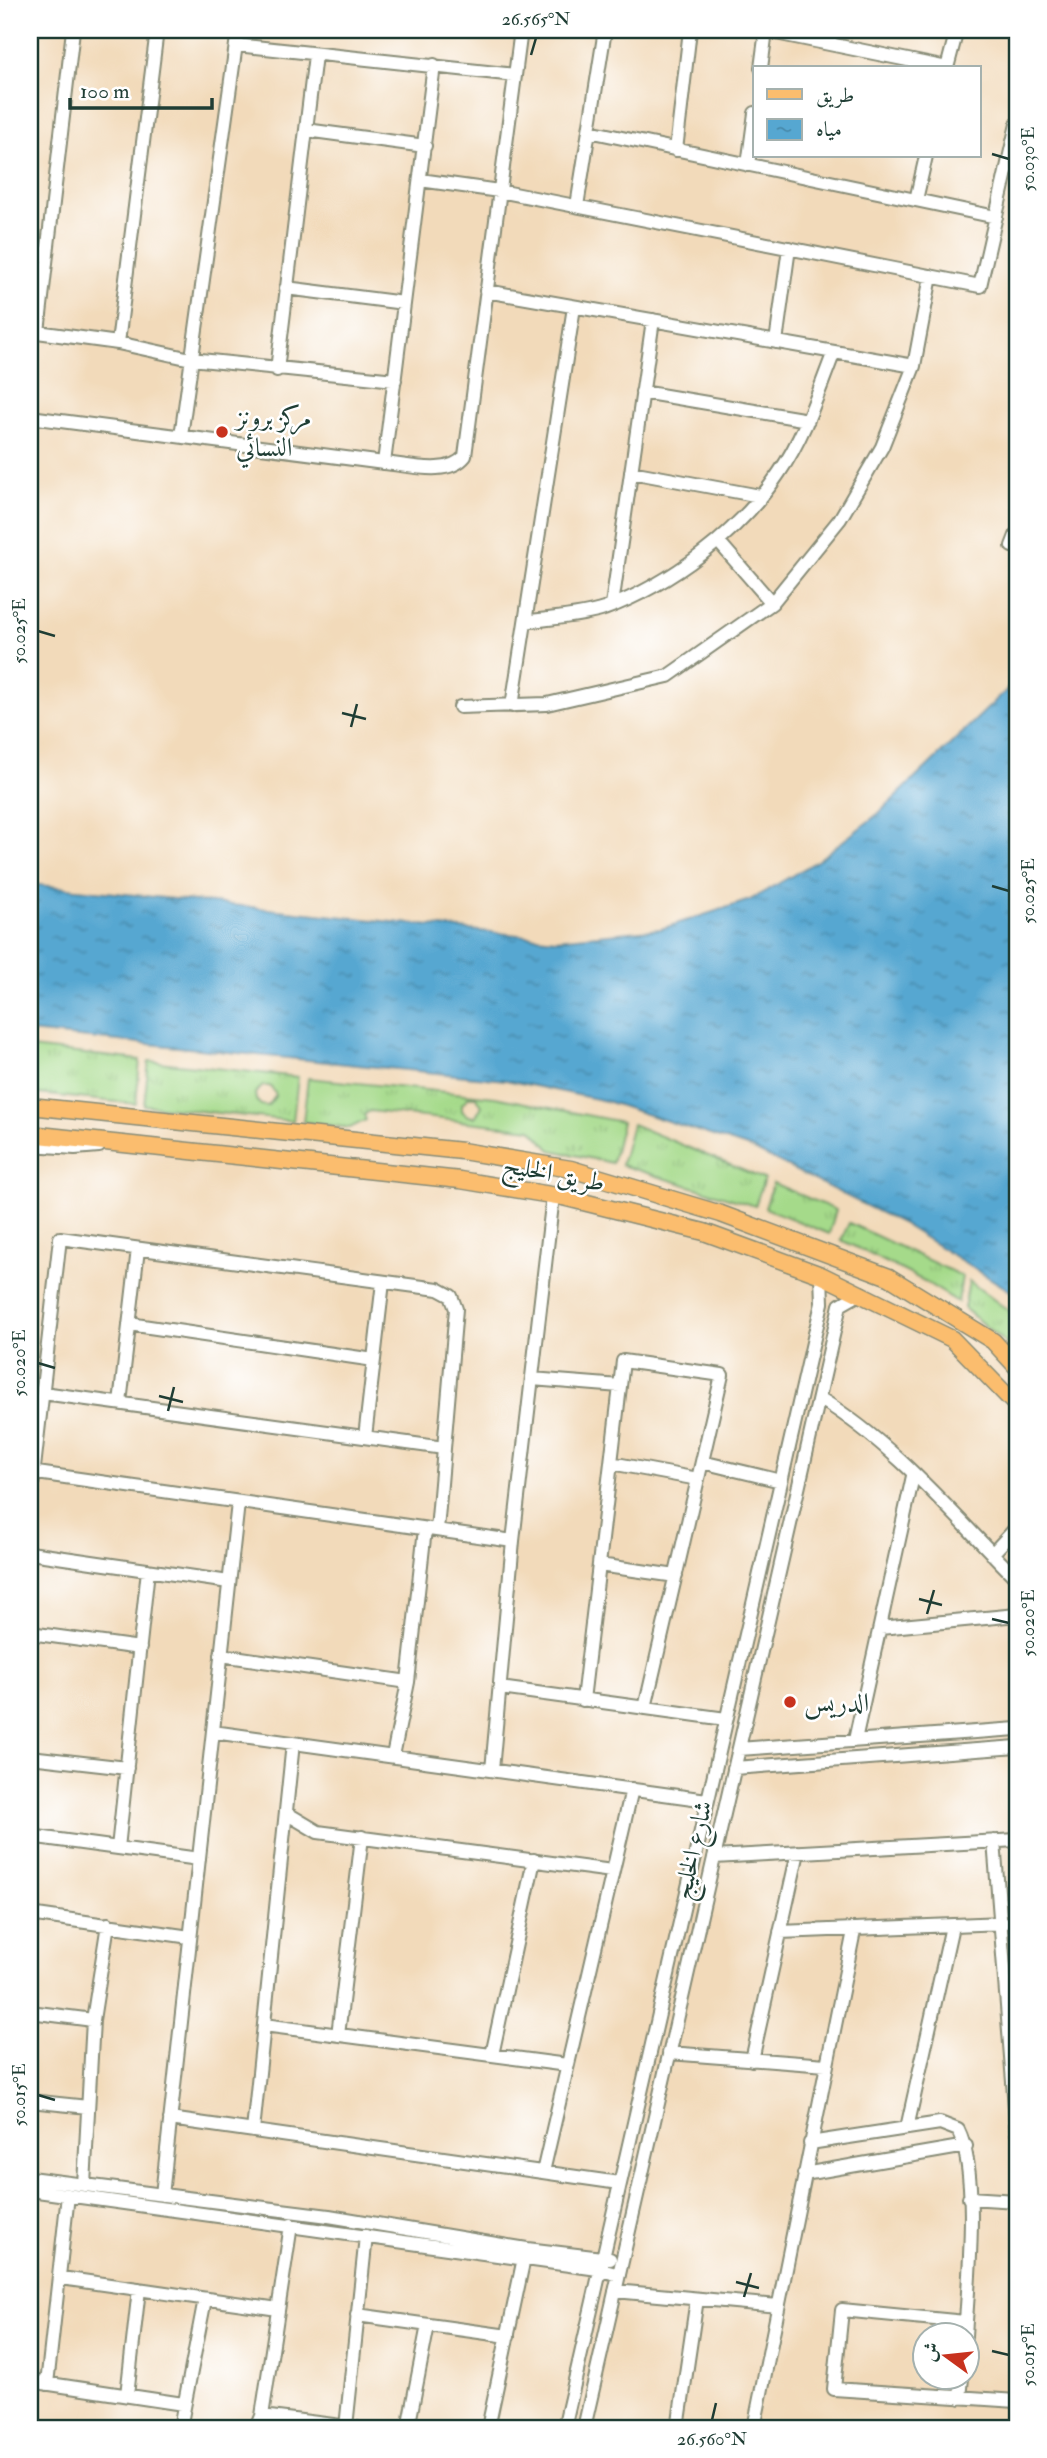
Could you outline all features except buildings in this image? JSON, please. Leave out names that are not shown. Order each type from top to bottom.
[{"type":"main road","name":"طريق الخليج","points":[[30,1106],[462,1151],[571,1169],[721,1214],[889,1277],[993,1341],[1017,1367]]},
{"type":"main road","name":"طريق الخليج","points":[[30,1134],[460,1180],[553,1196],[704,1232],[821,1275],[951,1339],[1017,1406]]},
{"type":"street","points":[[73,30],[46,256],[34,331],[118,343],[191,359],[277,370],[395,380]]},
{"type":"street","points":[[118,343],[157,30]]},
{"type":"street","points":[[181,436],[238,30]]},
{"type":"street","points":[[30,417],[384,463],[442,468],[458,465],[465,456],[521,30]]},
{"type":"street","points":[[577,206],[605,30]]},
{"type":"street","points":[[676,149],[690,30]]},
{"type":"street","points":[[761,66],[763,30],[937,66]]},
{"type":"street","points":[[948,66],[957,30]]},
{"type":"street","points":[[236,45],[515,75]]},
{"type":"street","points":[[277,370],[315,55]]},
{"type":"street","points":[[384,463],[434,65]]},
{"type":"street","points":[[420,180],[499,191],[981,286],[1017,124]]},
{"type":"street","points":[[748,165],[753,128]]},
{"type":"street","points":[[306,130],[425,146]]},
{"type":"street","points":[[589,131],[996,217]]},
{"type":"street","points":[[916,200],[926,158]]},
{"type":"street","points":[[776,342],[789,248]]},
{"type":"street","points":[[30,254],[46,256]]},
{"type":"street","points":[[460,707],[547,705],[668,676],[772,603],[840,519],[882,447],[914,366],[931,276]]},
{"type":"street","points":[[286,289],[404,303]]},
{"type":"street","points":[[486,291],[914,366]]},
{"type":"street","points":[[512,706],[574,307]]},
{"type":"street","points":[[612,605],[653,320]]},
{"type":"street","points":[[525,622],[603,609],[667,577],[718,541],[779,474],[808,420],[834,352]]},
{"type":"street","points":[[642,392],[808,420]]},
{"type":"street","points":[[112,427],[126,441]]},
{"type":"street","points":[[631,472],[760,496]]},
{"type":"street","points":[[1012,546],[1017,533]]},
{"type":"street","points":[[718,541],[772,603]]},
{"type":"street","points":[[30,1145],[75,1148],[121,1144]]},
{"type":"street","points":[[492,1770],[513,1541],[553,1196]]},
{"type":"street","points":[[30,1503],[60,1238],[438,1289],[451,1296],[456,1309],[444,1448],[408,1682],[393,1756]]},
{"type":"street","points":[[120,1403],[138,1249]]},
{"type":"street","points":[[564,2428],[822,1303],[821,1275]]},
{"type":"street","points":[[365,1437],[383,1282]]},
{"type":"street","name":"شارع الخليج","points":[[584,2428],[841,1305],[861,1293]]},
{"type":"street","points":[[129,1324],[374,1360]]},
{"type":"street","points":[[583,1700],[624,1361],[722,1375],[645,1708]]},
{"type":"street","points":[[532,1379],[621,1387]]},
{"type":"street","points":[[43,1393],[444,1448]]},
{"type":"street","points":[[819,1398],[858,1424],[1017,1579]]},
{"type":"street","points":[[702,1462],[781,1481]]},
{"type":"street","points":[[611,1463],[698,1479]]},
{"type":"street","points":[[32,1473],[513,1541]]},
{"type":"street","points":[[855,1740],[913,1476]]},
{"type":"street","points":[[162,2195],[238,1503]]},
{"type":"street","points":[[992,1554],[1017,1527]]},
{"type":"street","points":[[30,1560],[30,1554],[229,1582]]},
{"type":"street","points":[[599,1565],[676,1576]]},
{"type":"street","points":[[118,1848],[148,1570]]},
{"type":"street","points":[[880,1628],[1017,1615]]},
{"type":"street","points":[[30,1633],[140,1648]]},
{"type":"street","points":[[221,1654],[408,1682]]},
{"type":"street","points":[[500,1688],[726,1719]]},
{"type":"street","points":[[739,1749],[1017,1729]]},
{"type":"street","points":[[213,1732],[707,1800]]},
{"type":"street","points":[[253,2131],[293,1743]]},
{"type":"street","points":[[734,1768],[1017,1747]]},
{"type":"street","points":[[30,1758],[127,1768]]},
{"type":"street","points":[[543,2172],[632,1790]]},
{"type":"street","points":[[286,1813],[318,1832],[612,1871]]},
{"type":"street","points":[[30,1836],[199,1859]]},
{"type":"street","points":[[338,2035],[362,1838]]},
{"type":"street","points":[[714,1857],[1017,1840]]},
{"type":"street","points":[[994,1841],[1003,1923],[1017,2133]]},
{"type":"street","points":[[752,2060],[798,1852]]},
{"type":"street","points":[[492,2055],[534,1860]]},
{"type":"street","points":[[30,1914],[190,1937]]},
{"type":"street","points":[[780,1932],[1003,1923]]},
{"type":"street","points":[[84,2185],[93,2020],[108,1924]]},
{"type":"street","points":[[907,2128],[951,1926]]},
{"type":"street","points":[[754,2428],[854,1931]]},
{"type":"street","points":[[30,2012],[93,2020]]},
{"type":"street","points":[[264,2025],[567,2065]]},
{"type":"street","points":[[669,2053],[826,2065]]},
{"type":"street","points":[[30,2101],[88,2107]]},
{"type":"street","points":[[170,2119],[619,2183]]},
{"type":"street","points":[[810,2143],[940,2123],[958,2130],[966,2146],[970,2198],[965,2322]]},
{"type":"street","points":[[804,2174],[966,2146]]},
{"type":"street","points":[[30,2178],[162,2195],[600,2263],[619,2275]]},
{"type":"street","points":[[30,2190],[524,2258],[600,2263],[621,2261]]},
{"type":"street","points":[[47,2384],[68,2195]]},
{"type":"street","points":[[970,2198],[1017,2201]]},
{"type":"street","points":[[291,2225],[260,2422],[351,2428],[357,2315],[366,2236]]},
{"type":"street","points":[[488,2428],[524,2258]]},
{"type":"street","points":[[61,2277],[278,2309]]},
{"type":"street","points":[[127,2395],[139,2289]]},
{"type":"street","points":[[615,2291],[778,2306]]},
{"type":"street","points":[[180,2428],[205,2299]]},
{"type":"street","points":[[678,2428],[697,2299]]},
{"type":"street","points":[[920,2322],[842,2310],[834,2389],[1017,2401]]},
{"type":"street","points":[[357,2315],[508,2336]]},
{"type":"street","points":[[408,2428],[428,2325]]},
{"type":"street","points":[[30,2381],[183,2404]]},
{"type":"street","points":[[960,2398],[961,2392]]},
{"type":"green space","points":[[30,1048],[140,1060],[136,1104],[30,1093]]},
{"type":"green space","points":[[149,1061],[298,1077],[293,1121],[144,1105]],"holes":[[[263,1086],[270,1086],[276,1095],[268,1106],[261,1105],[256,1100],[255,1093]]]},
{"type":"green space","points":[[308,1078],[495,1097],[622,1122],[612,1163],[551,1150],[531,1129],[370,1111],[364,1115],[366,1120],[350,1128],[303,1122]],"holes":[[[469,1097],[476,1097],[482,1106],[475,1117],[468,1116],[462,1111],[462,1104]]]},
{"type":"green space","points":[[632,1124],[764,1179],[755,1206],[621,1165]]},
{"type":"green space","points":[[773,1183],[836,1210],[829,1234],[765,1208]]},
{"type":"green space","points":[[849,1223],[962,1276],[958,1302],[922,1280],[841,1240]]},
{"type":"green space","points":[[969,1281],[1017,1317],[1017,1353],[964,1308]]},
{"type":"water","points":[[1017,680],[1017,1295],[901,1223],[750,1148],[606,1101],[506,1080],[30,1032],[30,884],[556,939],[661,929],[750,900],[817,861],[878,814]]},
{"type":"place","name":"مركز برونز النسائي","points":[[222,432]]},
{"type":"place","name":"الدريس","points":[[790,1702]]}]
